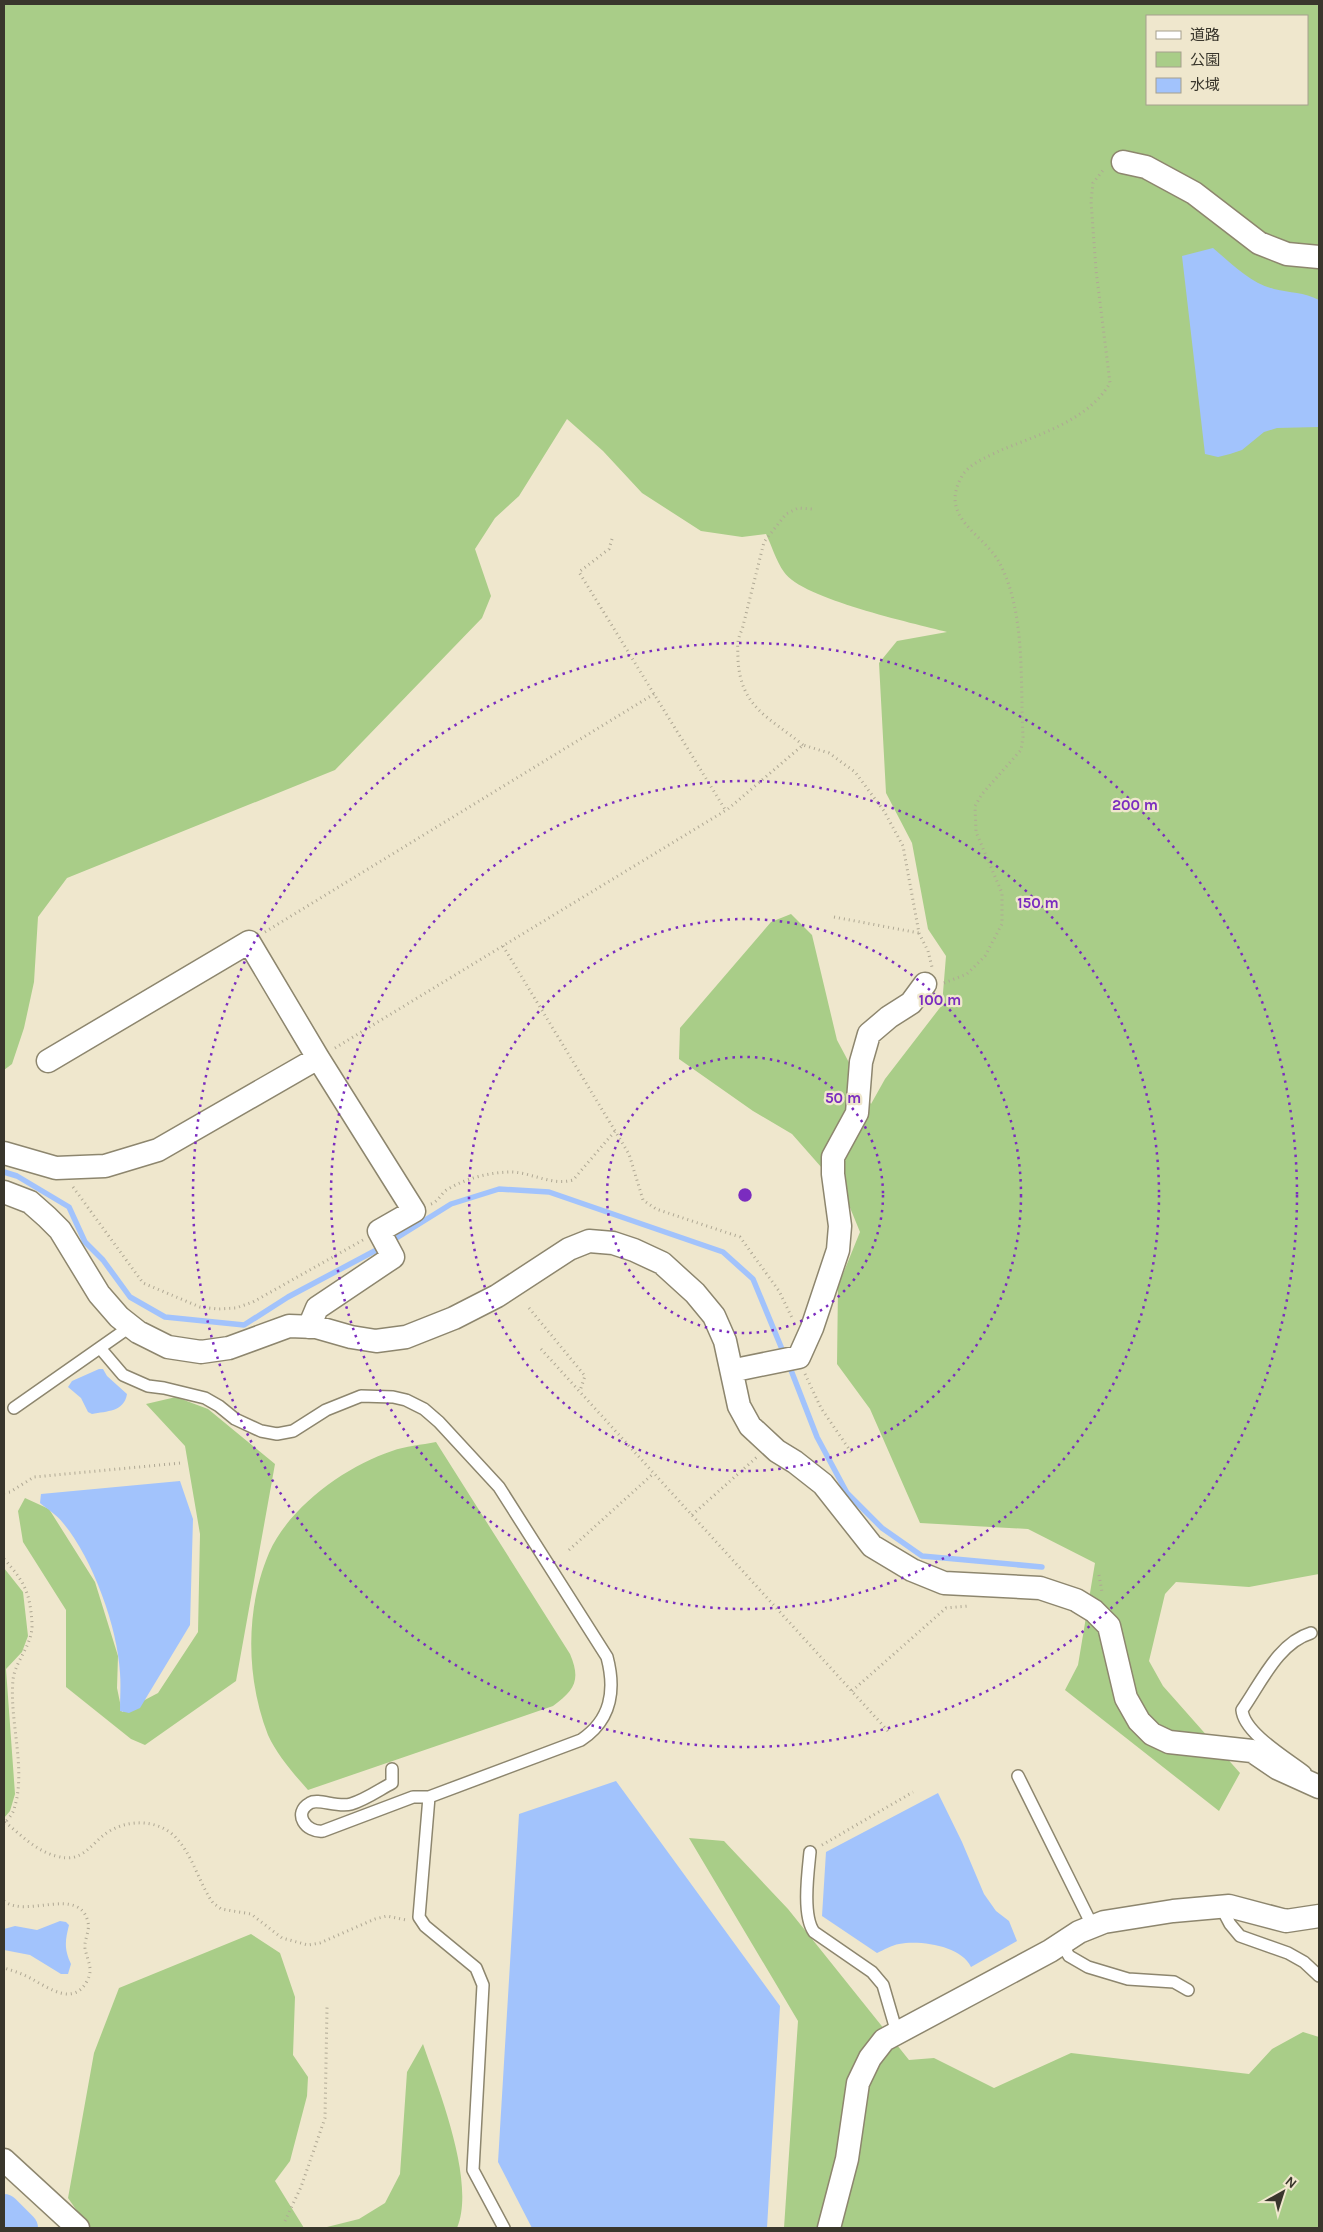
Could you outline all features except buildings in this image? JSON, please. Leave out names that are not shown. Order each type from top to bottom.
[{"type":"street","points":[[1123,162],[1146,167],[1194,194],[1259,243],[1287,254],[1319,257]]},
{"type":"street","points":[[48,1061],[249,942],[318,1058],[414,1211],[380,1231],[393,1257],[317,1308],[309,1326]]},
{"type":"street","points":[[731,1369],[770,1364],[802,1350],[838,1250],[840,1226],[833,1174],[833,1157],[857,1113],[861,1062],[869,1034],[889,1017],[911,1003],[925,984]]},
{"type":"street","points":[[4,1153],[56,1168],[105,1166],[158,1150],[318,1058]]},
{"type":"street","points":[[4,1192],[30,1202],[60,1230],[99,1294],[119,1317],[138,1332],[168,1347],[201,1352],[229,1348],[289,1326],[309,1326],[376,1341],[406,1336],[454,1318],[497,1296],[569,1249],[590,1241],[613,1242],[662,1263],[695,1293],[714,1316],[726,1340],[739,1406],[750,1426],[770,1444],[823,1484],[872,1546],[912,1570],[944,1583],[1040,1588],[1076,1600],[1094,1611],[1109,1626],[1126,1698],[1140,1721],[1152,1734],[1169,1742],[1252,1751],[1277,1768],[1319,1787]]},
{"type":"street","points":[[829,2228],[847,2159],[858,2083],[870,2058],[884,2040],[1104,1922],[1229,1906],[1286,1920],[1319,1916]]},
{"type":"street","points":[[4,2160],[78,2228]]},
{"type":"lane","points":[[14,1408],[131,1326]]},
{"type":"lane","points":[[100,1348],[123,1376],[135,1382],[205,1398],[249,1426],[277,1434],[293,1431],[326,1410],[361,1396],[376,1395],[406,1400],[424,1410],[439,1422],[499,1487],[607,1657],[612,1674],[611,1696],[605,1715],[595,1731],[581,1740],[429,1797],[413,1797],[323,1831],[314,1832],[307,1828],[302,1820],[303,1811],[309,1803],[319,1801],[328,1805],[350,1804],[392,1783],[392,1769]]},
{"type":"lane","points":[[1310,1633],[1300,1636],[1282,1651],[1242,1710],[1243,1720],[1251,1729],[1308,1775],[1319,1787]]},
{"type":"lane","points":[[1018,1776],[1093,1927]]},
{"type":"lane","points":[[429,1797],[419,1917],[424,1926],[476,1968],[483,1985],[473,2170],[504,2228]]},
{"type":"lane","points":[[810,1852],[807,1880],[809,1926],[814,1932],[872,1972],[883,1985],[897,2033]]},
{"type":"lane","points":[[1221,1907],[1230,1924],[1240,1936],[1288,1953],[1304,1962],[1319,1976]]},
{"type":"lane","points":[[1062,1944],[1069,1956],[1088,1967],[1128,1979],[1174,1982],[1188,1990]]},
{"type":"path","points":[[812,509],[798,508],[786,514],[764,542],[742,630],[737,639],[740,680],[752,704],[803,745],[829,753],[854,772],[884,811],[903,846],[919,933],[933,965],[925,984],[934,987],[967,974],[985,956],[1002,924],[1002,893],[976,832],[975,806],[982,794],[1021,750],[1022,737],[1017,616],[1009,584],[998,560],[958,514],[956,493],[962,476],[970,466],[1069,421],[1101,398],[1110,383],[1096,270],[1091,201],[1093,183],[1104,170],[1123,162]]},
{"type":"path","points":[[612,539],[610,549],[579,572],[726,811]]},
{"type":"path","points":[[249,942],[654,694]]},
{"type":"path","points":[[318,1058],[726,811],[803,745]]},
{"type":"path","points":[[834,917],[919,933]]},
{"type":"path","points":[[503,946],[630,1154],[643,1200],[656,1209],[740,1237],[779,1291],[802,1350],[821,1408],[853,1455]]},
{"type":"path","points":[[414,1211],[436,1202],[446,1190],[467,1180],[492,1174],[530,1174],[563,1183],[573,1180],[615,1131]]},
{"type":"path","points":[[56,1168],[75,1190],[143,1283],[200,1307],[227,1309],[253,1302],[380,1231]]},
{"type":"path","points":[[529,1308],[585,1376],[580,1391]]},
{"type":"path","points":[[541,1349],[888,1731]]},
{"type":"path","points":[[692,1515],[770,1444]]},
{"type":"path","points":[[4,1493],[10,1492],[34,1477],[181,1463]]},
{"type":"path","points":[[569,1550],[654,1473]]},
{"type":"path","points":[[4,1559],[22,1579],[26,1588],[32,1624],[30,1640],[13,1677],[18,1787],[14,1810],[5,1823],[42,1850],[56,1856],[69,1858],[90,1850],[107,1833],[130,1823],[159,1826],[172,1834],[182,1845],[213,1903],[221,1909],[251,1914],[267,1924],[282,1938],[296,1943],[320,1943],[370,1921],[387,1916],[421,1921]]},
{"type":"path","points":[[1099,1575],[1104,1601]]},
{"type":"path","points":[[852,1691],[946,1608],[975,1605]]},
{"type":"path","points":[[810,1852],[913,1792]]},
{"type":"path","points":[[4,1903],[10,1906],[34,1908],[68,1903],[76,1906],[87,1918],[89,1924],[85,1949],[90,1962],[91,1973],[81,1990],[75,1994],[64,1995],[16,1971],[4,1968]]},
{"type":"path","points":[[284,2221],[302,2187],[325,2118],[327,2007]]},
{"type":"green space","points":[[4,4],[1319,4],[1319,1574],[1249,1587],[1176,1582],[1165,1594],[1149,1661],[1163,1686],[1240,1773],[1219,1811],[1065,1690],[1078,1665],[1095,1563],[1028,1529],[920,1523],[870,1409],[837,1364],[838,1286],[860,1232],[844,1193],[792,1134],[753,1111],[679,1059],[680,1028],[771,922],[791,914],[812,935],[837,1040],[871,1104],[885,1079],[942,1005],[946,956],[928,929],[912,843],[886,793],[879,663],[897,641],[947,632],[860,609],[812,592],[795,582],[784,572],[766,534],[742,537],[701,531],[642,493],[603,451],[567,419],[519,496],[495,518],[475,549],[491,596],[482,618],[335,770],[67,878],[38,917],[34,982],[24,1028],[12,1064],[4,1070]]},
{"type":"green space","points":[[176,1397],[208,1409],[275,1464],[236,1681],[145,1745],[131,1739],[66,1687],[66,1610],[23,1542],[18,1511],[25,1498],[49,1509],[95,1582],[118,1656],[117,1688],[122,1712],[158,1693],[198,1632],[200,1534],[185,1446],[146,1404]]},
{"type":"green space","points":[[436,1442],[570,1654],[575,1671],[574,1684],[566,1695],[553,1706],[308,1790],[286,1764],[268,1735],[261,1713],[252,1668],[252,1620],[261,1575],[269,1553],[278,1536],[290,1520],[321,1490],[338,1478],[374,1458],[392,1451]]},
{"type":"green space","points":[[4,1568],[23,1592],[28,1636],[22,1652],[6,1669],[15,1794],[10,1811],[4,1818]]},
{"type":"green space","points":[[689,1838],[724,1841],[788,1909],[909,2060],[934,2058],[994,2088],[1071,2053],[1249,2074],[1272,2049],[1303,2032],[1319,2037],[1319,2228],[784,2228],[798,2021]]},
{"type":"green space","points":[[251,1934],[280,1953],[295,1997],[293,2055],[308,2077],[307,2096],[290,2161],[275,2181],[304,2228],[89,2228],[68,2198],[94,2053],[119,1988]]},
{"type":"green space","points":[[423,2044],[446,2111],[459,2162],[462,2209],[457,2228],[323,2228],[359,2219],[385,2203],[400,2174],[407,2072]]},
{"type":"water","points":[[1213,248],[1242,272],[1265,286],[1302,294],[1319,300],[1319,427],[1277,428],[1264,432],[1242,450],[1218,457],[1205,454],[1182,256]]},
{"type":"water","points":[[103,1369],[107,1376],[127,1394],[122,1404],[114,1410],[92,1414],[88,1412],[81,1398],[68,1387],[72,1381]]},
{"type":"water","points":[[180,1481],[193,1519],[190,1625],[140,1708],[129,1713],[120,1711],[118,1655],[102,1594],[74,1537],[61,1520],[40,1503],[41,1494]]},
{"type":"water","points":[[616,1781],[780,2006],[767,2228],[532,2228],[498,2162],[519,1814]]},
{"type":"water","points":[[938,1793],[962,1842],[984,1894],[996,1911],[1009,1921],[1017,1941],[971,1967],[959,1954],[950,1949],[929,1944],[899,1944],[877,1953],[822,1916],[826,1852]]},
{"type":"water","points":[[60,1921],[66,1922],[69,1925],[66,1945],[71,1964],[68,1974],[61,1974],[30,1955],[4,1950],[4,1929],[15,1926],[37,1930]]},
{"type":"waterway","points":[[4,1172],[17,1176],[69,1207],[85,1242],[103,1260],[130,1297],[165,1317],[244,1325],[288,1297],[382,1247]]},
{"type":"waterway","points":[[390,1242],[451,1204],[499,1189],[549,1192],[723,1252],[753,1279],[784,1354]]},
{"type":"waterway","points":[[789,1365],[817,1437],[847,1493],[882,1528],[922,1556],[1042,1567]]},
{"type":"waterway","points":[[4,2210],[22,2228]]}]
